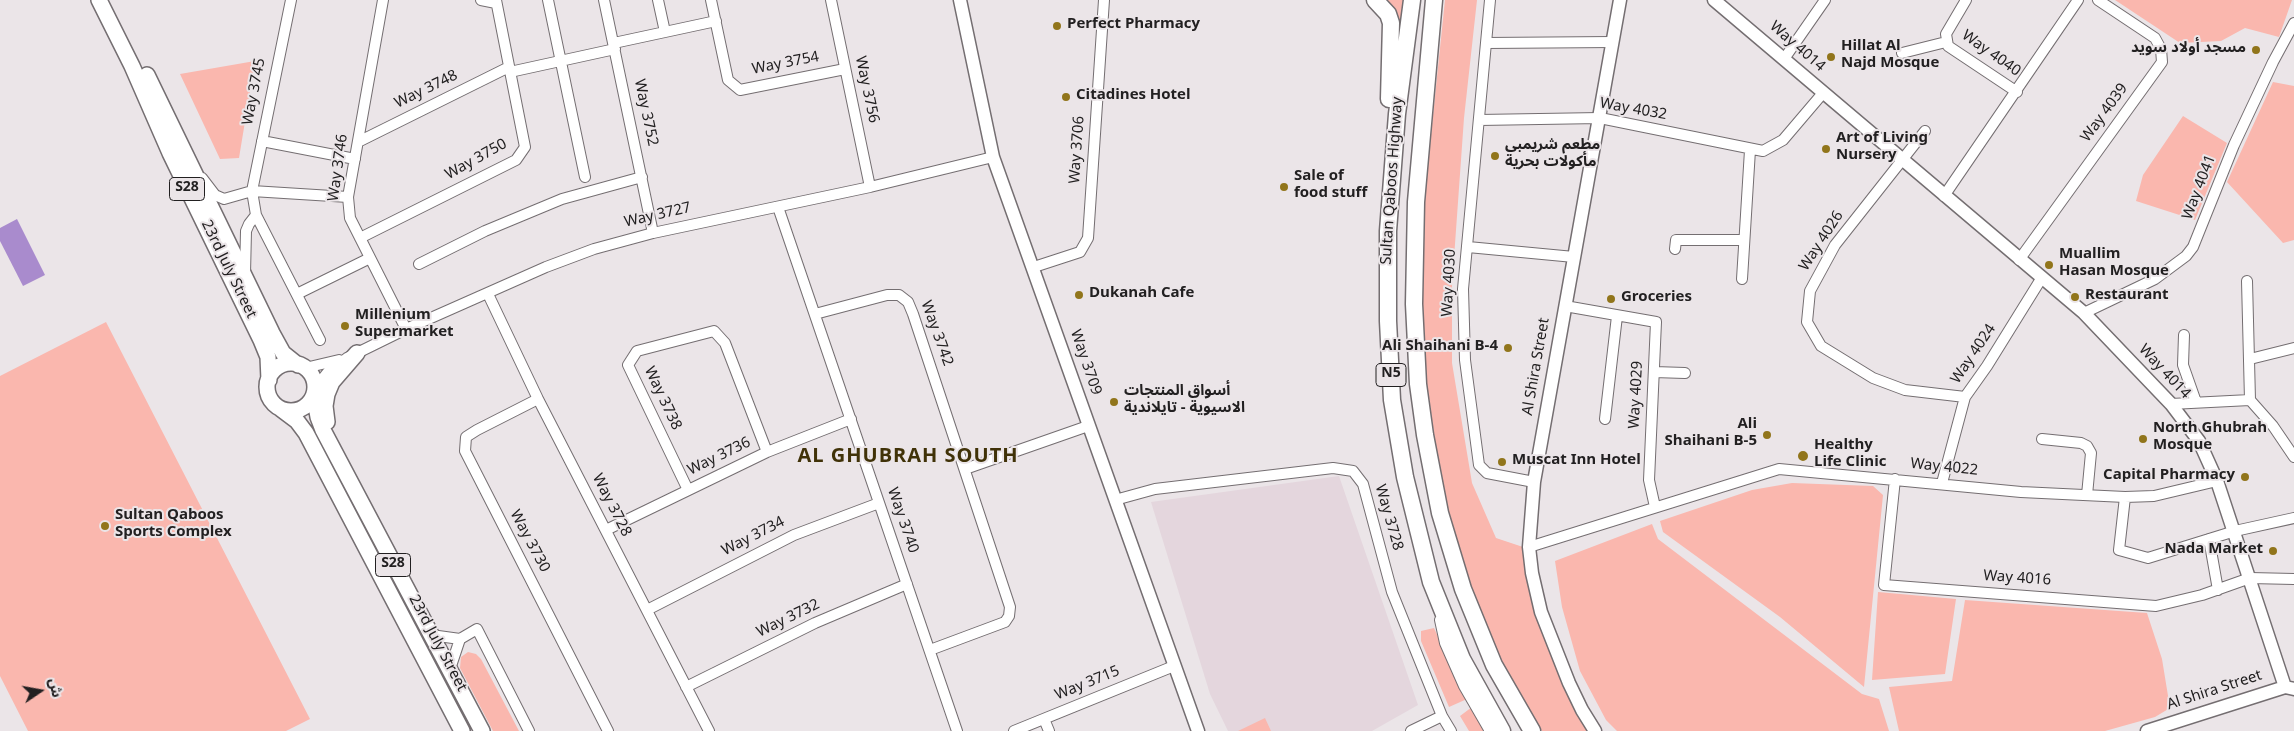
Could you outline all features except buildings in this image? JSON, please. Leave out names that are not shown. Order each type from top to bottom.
[{"type":"highway","points":[[1375,0],[1388,14],[1392,40],[1387,138],[1388,230]]},
{"type":"highway","name":"Sultan Qaboos Highway","points":[[1412,0],[1397,114],[1388,230],[1388,321],[1392,400],[1405,477],[1431,582],[1462,659],[1502,731]]},
{"type":"highway","name":"Sultan Qaboos Highway","points":[[1434,0],[1416,202],[1414,304],[1418,384],[1425,435],[1440,513],[1463,589],[1494,665],[1532,731]]},
{"type":"main road","name":"23rd July Street","points":[[99,0],[132,66],[170,153],[261,340],[268,357],[269,380]]},
{"type":"main road","name":"23rd July Street","points":[[110,0],[276,340],[284,353],[302,366]]},
{"type":"main road","points":[[338,457],[328,426],[327,394],[332,382],[352,355]]},
{"type":"main road","points":[[269,380],[272,373],[284,365],[302,366]]},
{"type":"main road","name":"S28","points":[[302,366],[313,377],[315,392]]},
{"type":"main road","name":"S28","points":[[269,380],[268,394],[275,405],[281,409]]},
{"type":"main road","name":"23rd July Street","points":[[315,392],[318,417],[482,731]]},
{"type":"main road","points":[[281,409],[301,410],[311,401],[315,392]]},
{"type":"main road","name":"23rd July Street","points":[[281,409],[297,421],[306,433],[462,731]]},
{"type":"street","name":"Way 3745","points":[[252,190],[291,0]]},
{"type":"street","name":"Way 3746","points":[[383,0],[348,198],[350,218],[406,329]]},
{"type":"street","points":[[481,0],[496,1]]},
{"type":"street","points":[[548,0],[585,177]]},
{"type":"street","name":"Way 3752","points":[[604,0],[653,233]]},
{"type":"street","points":[[658,0],[665,32]]},
{"type":"street","name":"Way 3754","points":[[711,0],[728,80],[740,90],[845,69]]},
{"type":"street","name":"Way 3756","points":[[831,0],[870,187]]},
{"type":"street","name":"Way 3709","points":[[960,0],[993,157],[1034,267],[1088,426],[1198,731]]},
{"type":"street","name":"Way 3706","points":[[1034,267],[1080,252],[1088,238],[1104,0]]},
{"type":"street","name":"Way 4030","points":[[1490,0],[1463,289],[1463,339],[1472,426],[1479,465],[1487,473],[1534,482]]},
{"type":"street","name":"Way 4014","points":[[1714,0],[2041,279],[2084,313],[2171,404],[2199,441],[2217,481],[2290,688]]},
{"type":"street","points":[[1784,59],[1825,0]]},
{"type":"street","name":"Way 4040","points":[[1966,0],[1946,34],[1946,42],[1954,51],[2017,92]]},
{"type":"street","points":[[1944,196],[2017,92],[2078,0]]},
{"type":"street","name":"Way 4039","points":[[2019,260],[2162,62],[2161,49],[2155,38],[2098,0]]},
{"type":"street","name":"Way 3750","points":[[360,238],[516,160],[525,147],[496,1]]},
{"type":"street","name":"Al Shira Street","points":[[1595,731],[1569,683],[1541,612],[1532,573],[1529,547],[1534,482],[1613,42],[1616,1]]},
{"type":"street","name":"Way 3748","points":[[358,142],[510,69],[561,61],[665,32],[716,21]]},
{"type":"street","name":"Way 4041","points":[[2084,313],[2155,279],[2186,256],[2193,247],[2234,145],[2273,62],[2294,24]]},
{"type":"street","points":[[1486,43],[1613,42]]},
{"type":"street","name":"Way 4040","points":[[1902,53],[1946,42]]},
{"type":"street","name":"Way 4032","points":[[1479,120],[1600,118],[1750,150],[1763,151],[1783,140],[1823,93]]},
{"type":"street","points":[[1902,160],[1925,131]]},
{"type":"street","points":[[262,141],[355,159]]},
{"type":"street","points":[[1742,279],[1750,150]]},
{"type":"street","name":"Way 3727","points":[[315,392],[327,373],[352,355],[546,267],[594,249],[653,233],[870,187],[993,157]]},
{"type":"street","name":"Way 4026","points":[[1902,160],[1835,246],[1810,291],[1807,322],[1820,346],[1873,378],[1905,390],[1965,397]]},
{"type":"street","points":[[190,164],[216,195],[224,199],[252,190],[348,198]]},
{"type":"street","points":[[418,264],[485,231],[562,199],[642,177]]},
{"type":"street","points":[[252,190],[256,215],[320,340]]},
{"type":"street","name":"Way 3740","points":[[778,206],[958,731]]},
{"type":"street","points":[[244,275],[246,231],[256,215]]},
{"type":"street","points":[[1675,249],[1676,240],[1744,240]]},
{"type":"street","points":[[1468,247],[1574,257]]},
{"type":"street","points":[[297,294],[370,258]]},
{"type":"street","name":"Way 4024","points":[[1942,483],[1965,397],[1987,366],[2041,279]]},
{"type":"street","points":[[2247,281],[2250,400],[2274,426],[2294,457]]},
{"type":"street","name":"Way 3728","points":[[488,294],[538,399],[709,731]]},
{"type":"street","name":"Way 3742","points":[[815,314],[888,295],[899,295],[908,302],[1010,607],[1009,616],[1005,622],[930,650]]},
{"type":"street","name":"Way 4029","points":[[1565,306],[1656,322],[1649,480],[1655,507]]},
{"type":"street","name":"Way 4029","points":[[1605,419],[1617,316]]},
{"type":"street","name":"Way 3738","points":[[688,490],[628,365],[637,351],[714,331],[724,343],[766,452]]},
{"type":"street","points":[[2184,335],[2183,365],[2196,402]]},
{"type":"street","points":[[2250,359],[2294,348]]},
{"type":"street","name":"Way 3727","points":[[302,366],[352,355]]},
{"type":"street","points":[[1654,372],[1685,373]]},
{"type":"street","name":"Way 3730","points":[[538,399],[466,437],[465,451],[608,731]]},
{"type":"street","points":[[2171,404],[2250,400]]},
{"type":"street","name":"Way 3736","points":[[606,530],[766,452],[851,419]]},
{"type":"street","points":[[965,469],[1088,426]]},
{"type":"street","points":[[2042,439],[2081,443],[2087,446],[2090,452],[2087,495]]},
{"type":"street","name":"Way 3728","points":[[1115,500],[1165,488],[1333,468],[1353,471],[1363,484],[1392,592],[1442,716],[1451,731]]},
{"type":"street","name":"Way 4022","points":[[1529,547],[1779,468],[2021,492],[2125,497],[2154,496],[2217,481]]},
{"type":"street","name":"Way 4016","points":[[1895,479],[1884,585],[2156,606],[2218,590],[2250,578]]},
{"type":"street","points":[[2125,497],[2120,551],[2148,558],[2235,531],[2294,518]]},
{"type":"street","name":"Way 3734","points":[[647,610],[794,535],[879,503]]},
{"type":"street","points":[[2209,539],[2218,590]]},
{"type":"street","points":[[2250,578],[2294,579]]},
{"type":"street","points":[[1431,582],[1445,643],[1464,686],[1490,731]]},
{"type":"street","name":"Way 3732","points":[[686,687],[815,623],[907,584]]},
{"type":"street","points":[[432,635],[460,639],[477,629],[529,731]]},
{"type":"street","points":[[450,668],[460,639]]},
{"type":"street","name":"Way 3715","points":[[1014,731],[1174,666]]},
{"type":"street","name":"Al Shira Street","points":[[2147,731],[2290,688]]},
{"type":"street","points":[[1411,731],[1442,716]]},
{"type":"street","points":[[1044,719],[1050,731]]},
{"type":"shaded area","points":[[1383,0],[1405,0],[1402,24]]},
{"type":"shaded area","points":[[1445,0],[1477,0],[1464,118],[1452,286],[1452,363],[1472,483],[1496,538],[1526,548],[1528,574],[1591,731],[1542,731],[1502,661],[1473,592],[1450,518],[1435,441],[1423,355],[1422,221]]},
{"type":"shaded area","points":[[2115,0],[2292,0],[2279,37],[2245,28],[2221,41],[2180,43]]},
{"type":"shaded area","points":[[255,61],[239,158],[220,159],[180,74]]},
{"type":"shaded area","points":[[2273,82],[2294,86],[2294,240],[2283,243],[2227,182]]},
{"type":"shaded area","points":[[2183,116],[2227,143],[2195,220],[2136,201],[2143,175]]},
{"type":"shaded area","points":[[17,219],[45,275],[23,286],[0,241],[0,228]]},
{"type":"shaded area","name":"Sultan Qaboos Sports Complex","points":[[106,322],[310,719],[286,731],[28,731],[0,676],[0,376]]},
{"type":"shaded area","points":[[1339,476],[1418,705],[1372,731],[1228,731],[1210,694],[1151,502]]},
{"type":"shaded area","points":[[1792,483],[1873,486],[1883,495],[1864,687],[1780,617],[1663,532],[1660,521],[1752,490]]},
{"type":"shaded area","points":[[1652,524],[1658,539],[1862,694],[1879,699],[1889,731],[1617,731],[1606,720],[1580,671],[1562,607],[1555,561]]},
{"type":"shaded area","points":[[1878,592],[1956,599],[1945,674],[1872,680]]},
{"type":"shaded area","points":[[1965,600],[2147,613],[2162,659],[2170,708],[2155,717],[2105,731],[1899,731],[1889,687],[1952,681]]},
{"type":"shaded area","points":[[1434,628],[1467,699],[1449,707],[1421,641],[1421,631]]},
{"type":"shaded area","points":[[468,652],[476,654],[481,659],[519,731],[493,731],[460,668],[461,657]]},
{"type":"shaded area","points":[[1472,707],[1486,731],[1469,731],[1460,716]]},
{"type":"shaded area","points":[[1265,718],[1271,731],[1238,731]]},
{"type":"place","name":"Perfect Pharmacy","points":[[1057,26]]},
{"type":"place","name":"مسجد أولاد سويد","points":[[2256,50]]},
{"type":"place","name":"Hillat Al Najd Mosque","points":[[1831,57]]},
{"type":"place","name":"Citadines Hotel","points":[[1066,97]]},
{"type":"place","name":"Art of Living Nursery","points":[[1826,149]]},
{"type":"place","name":"مطعم شريمبي مأكولات بحرية","points":[[1495,156]]},
{"type":"place","name":"Sale of food stuff","points":[[1284,187]]},
{"type":"place","name":"Muallim Hasan Mosque","points":[[2049,265]]},
{"type":"place","name":"Dukanah Cafe","points":[[1079,295]]},
{"type":"place","name":"Restaurant","points":[[2075,297]]},
{"type":"place","name":"Groceries","points":[[1611,299]]},
{"type":"place","name":"Millenium Supermarket","points":[[345,326]]},
{"type":"place","name":"Ali Shaihani B-4","points":[[1508,348]]},
{"type":"place","name":"أسواق المنتجات الاسيوية - تايلاندية","points":[[1114,402]]},
{"type":"place","name":"Ali Shaihani B-5","points":[[1767,435]]},
{"type":"place","name":"North Ghubrah Mosque","points":[[2143,439]]},
{"type":"place","name":"Healthy Life Clinic","points":[[1803,456]]},
{"type":"place","name":"Muscat Inn Hotel","points":[[1502,462]]},
{"type":"place","name":"Capital Pharmacy","points":[[2245,477]]},
{"type":"place","name":"Sultan Qaboos Sports Complex","points":[[105,526]]},
{"type":"place","name":"Nada Market","points":[[2273,551]]},
{"type":"district","name":"AL GHUBRAH SOUTH","points":[[908,459]]}]
